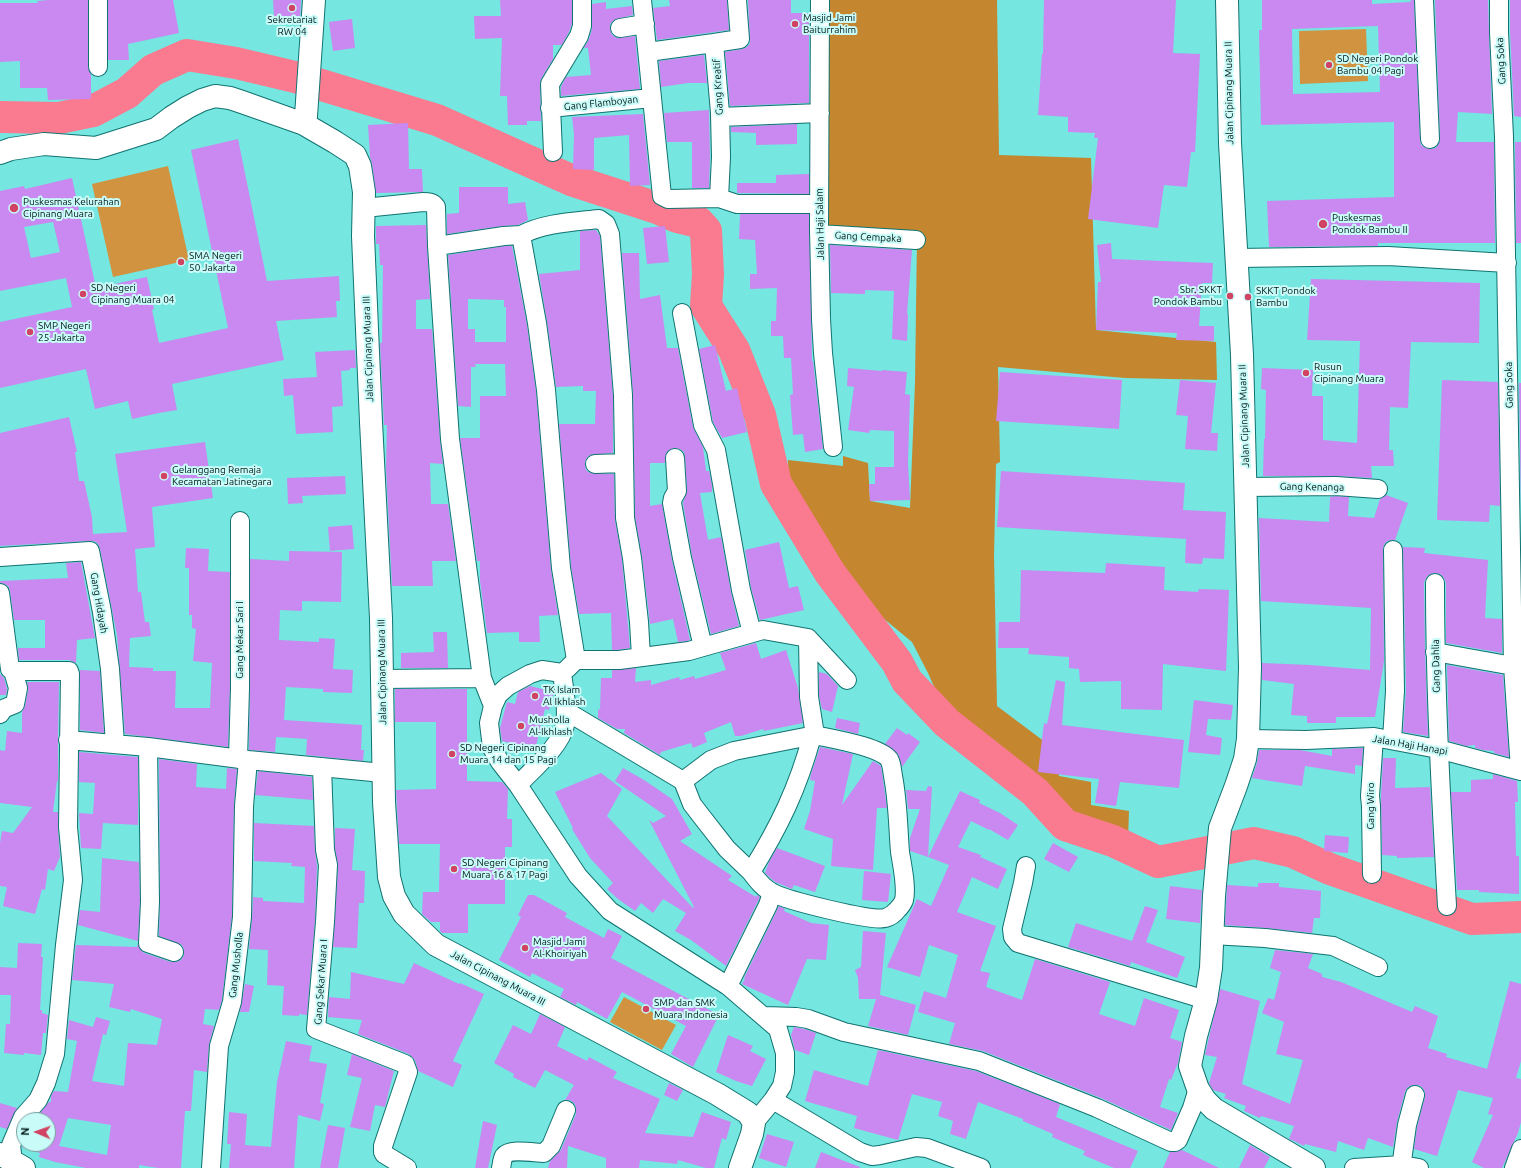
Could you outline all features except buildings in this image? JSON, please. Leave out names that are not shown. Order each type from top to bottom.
[{"type":"street","points":[[98,0],[98,67]]},
{"type":"street","points":[[305,120],[314,0]]},
{"type":"street","points":[[553,152],[550,84],[580,31],[582,0]]},
{"type":"street","points":[[642,0],[662,196],[668,199],[719,198],[737,204],[819,204]]},
{"type":"street","points":[[648,52],[740,39],[737,0]]},
{"type":"street","name":"Jalan Haji Salam","points":[[820,0],[819,234],[823,353],[833,447]]},
{"type":"street","name":"Jalan Cipinang Muara II","points":[[1212,935],[1220,828],[1245,759],[1248,739],[1250,667],[1242,355],[1230,143],[1227,0]]},
{"type":"street","points":[[1424,0],[1430,139]]},
{"type":"street","name":"Gang Soka","points":[[1499,0],[1507,263],[1513,666],[1520,771]]},
{"type":"street","points":[[620,28],[645,24]]},
{"type":"street","name":"Gang Kreatif","points":[[714,43],[720,117],[721,157],[719,198]]},
{"type":"street","name":"Jalan Cipinang Muara III","points":[[0,153],[11,149],[44,144],[96,148],[156,129],[172,117],[202,100],[215,96],[305,120],[355,155],[360,166],[364,192],[371,422],[381,618],[383,773],[389,877],[394,896],[404,914],[436,945],[716,1094],[748,1113],[754,1122]]},
{"type":"street","name":"Gang Flamboyan","points":[[550,108],[652,98]]},
{"type":"street","points":[[720,117],[820,113]]},
{"type":"street","points":[[364,208],[423,202],[434,204],[436,207],[437,246],[450,439],[482,678],[493,706]]},
{"type":"street","points":[[437,246],[504,236],[521,235],[544,226],[599,219],[606,224],[610,234],[623,395],[625,518],[632,558],[641,657]]},
{"type":"street","name":"Gang Cempaka","points":[[819,234],[916,240]]},
{"type":"street","points":[[521,235],[537,323],[543,368],[552,450],[561,568],[576,660]]},
{"type":"street","points":[[1236,258],[1388,256],[1507,263]]},
{"type":"street","points":[[682,312],[703,425],[716,450],[741,590],[752,633]]},
{"type":"street","points":[[675,458],[677,491],[672,503],[682,558],[702,647]]},
{"type":"street","points":[[595,464],[624,463]]},
{"type":"street","name":"Gang Kenanga","points":[[1246,486],[1336,486],[1378,489]]},
{"type":"street","name":"Gang Mekar Sari I","points":[[240,521],[240,688],[243,759]]},
{"type":"street","points":[[1392,740],[1395,691],[1393,550]]},
{"type":"street","name":"Gang Hidayah","points":[[0,557],[90,551],[102,612],[110,669],[115,744]]},
{"type":"street","name":"Gang Dahlia","points":[[1435,583],[1435,652],[1438,750],[1447,906]]},
{"type":"street","points":[[0,593],[9,665],[10,669],[14,671],[18,688],[15,704],[3,709],[0,714]]},
{"type":"street","points":[[562,673],[576,660],[619,660],[689,651],[763,630],[808,638],[847,680]]},
{"type":"street","points":[[751,872],[784,814],[806,761],[814,736],[808,697],[808,638]]},
{"type":"street","points":[[1435,652],[1513,666]]},
{"type":"street","points":[[562,673],[542,670],[530,674],[508,686],[498,695],[493,706],[489,723],[492,748],[578,876],[610,911],[728,986],[778,1029],[785,1053],[785,1072],[782,1086],[773,1100],[754,1122],[752,1134],[740,1168]]},
{"type":"street","points":[[12,1161],[11,1146],[23,1117],[38,1100],[46,1083],[55,1054],[65,945],[73,880],[68,827],[70,674],[68,671],[14,671]]},
{"type":"street","points":[[518,785],[560,739],[565,726],[566,711],[562,673]]},
{"type":"street","points":[[382,679],[482,678]]},
{"type":"street","points":[[566,711],[683,781],[692,804],[702,817],[727,848],[761,884],[772,893],[819,908],[884,919],[891,916],[898,910],[904,900],[904,880],[900,851],[897,798],[889,759],[881,753],[814,736],[734,751],[711,760],[683,781]]},
{"type":"street","name":"Jalan Haji Hanapi","points":[[1248,739],[1306,740],[1374,738],[1392,740],[1520,771]]},
{"type":"street","name":"Gang Wiro","points":[[1372,874],[1370,796],[1374,738]]},
{"type":"street","points":[[68,740],[148,747],[243,759],[383,773]]},
{"type":"street","points":[[148,747],[150,902],[147,940],[148,944],[174,952]]},
{"type":"street","name":"Gang Musholla","points":[[211,1168],[219,1046],[232,1002],[242,917],[244,806],[243,759]]},
{"type":"street","name":"Gang Sekar Muara I","points":[[322,767],[325,850],[328,865],[316,1029],[405,1064],[408,1072],[383,1146],[383,1152],[407,1168]]},
{"type":"street","points":[[1026,866],[1012,929],[1013,937],[1018,943],[1206,1000]]},
{"type":"street","points":[[728,986],[768,905],[772,893]]},
{"type":"street","points":[[1314,1168],[1214,1109],[1205,1100],[1198,1089],[1190,1066],[1196,1036],[1206,1000],[1211,968],[1212,935],[1264,938],[1333,946],[1378,967]]},
{"type":"street","points":[[764,1016],[808,1019],[844,1032],[979,1061],[1097,1108],[1171,1142],[1178,1140],[1192,1108],[1198,1089]]},
{"type":"street","points":[[1354,1168],[1407,1167],[1407,1125],[1415,1095]]},
{"type":"street","points":[[773,1100],[860,1152],[872,1156],[916,1147],[927,1148],[980,1168]]},
{"type":"street","points":[[501,1168],[504,1156],[508,1152],[544,1153],[548,1151],[566,1110]]},
{"type":"street","points":[[1514,1168],[1521,1149]]},
{"type":"shaded area","points":[[823,0],[997,0],[999,155],[1091,158],[1096,330],[1216,342],[1217,380],[1125,378],[998,367],[1000,462],[996,464],[994,556],[997,706],[1057,751],[1059,776],[1091,782],[1091,805],[1129,811],[1128,839],[1068,821],[1037,791],[948,718],[912,642],[883,618],[850,585],[789,490],[788,460],[843,466],[843,456],[868,463],[870,501],[910,508],[915,383],[917,239],[821,232]]},
{"type":"shaded area","points":[[1366,29],[1368,81],[1300,84],[1299,31]]},
{"type":"shaded area","points":[[168,166],[189,260],[113,277],[92,184]]},
{"type":"shaded area","points":[[624,997],[676,1025],[662,1050],[610,1022]]},
{"type":"waterway","points":[[0,117],[59,118],[93,111],[127,93],[153,70],[187,55],[236,63],[295,77],[437,120],[571,180],[657,208],[677,217],[698,222],[706,231],[708,274],[706,306],[734,350],[760,415],[776,484],[830,573],[897,662],[907,681],[947,723],[1035,792],[1065,825],[1113,841],[1158,862],[1254,843],[1293,852],[1330,869],[1472,919],[1521,917]]},
{"type":"place","name":"Sekretariat RW 04","points":[[292,8]]},
{"type":"place","name":"Masjid Jami Baiturrahim","points":[[795,24]]},
{"type":"place","name":"SD Negeri Pondok Bambu 04 Pagi","points":[[1329,65]]},
{"type":"place","name":"Puskesmas Kelurahan Cipinang Muara","points":[[14,208]]},
{"type":"place","name":"Puskesmas Pondok Bambu II","points":[[1323,224]]},
{"type":"place","name":"SMA Negeri 50 Jakarta","points":[[181,262]]},
{"type":"place","name":"SD Negeri Cipinang Muara 04","points":[[83,294]]},
{"type":"place","name":"Sbr. SKKT Pondok Bambu","points":[[1230,296]]},
{"type":"place","name":"SKKT Pondok Bambu","points":[[1248,297]]},
{"type":"place","name":"SMP Negeri 25 Jakarta","points":[[30,332]]},
{"type":"place","name":"Rusun Cipinang Muara","points":[[1306,373]]},
{"type":"place","name":"Gelanggang Remaja Kecamatan Jatinegara","points":[[164,476]]},
{"type":"place","name":"TK Islam Al Ikhlash","points":[[535,696]]},
{"type":"place","name":"Musholla Al-Ikhlash","points":[[521,726]]},
{"type":"place","name":"SD Negeri Cipinang Muara 14 dan 15 Pagi","points":[[452,754]]},
{"type":"place","name":"SD Negeri Cipinang Muara 16 & 17 Pagi","points":[[454,869]]},
{"type":"place","name":"Masjid Jami Al-Khoiriyah","points":[[525,948]]},
{"type":"place","name":"SMP dan SMK Muara Indonesia","points":[[646,1009]]}]
